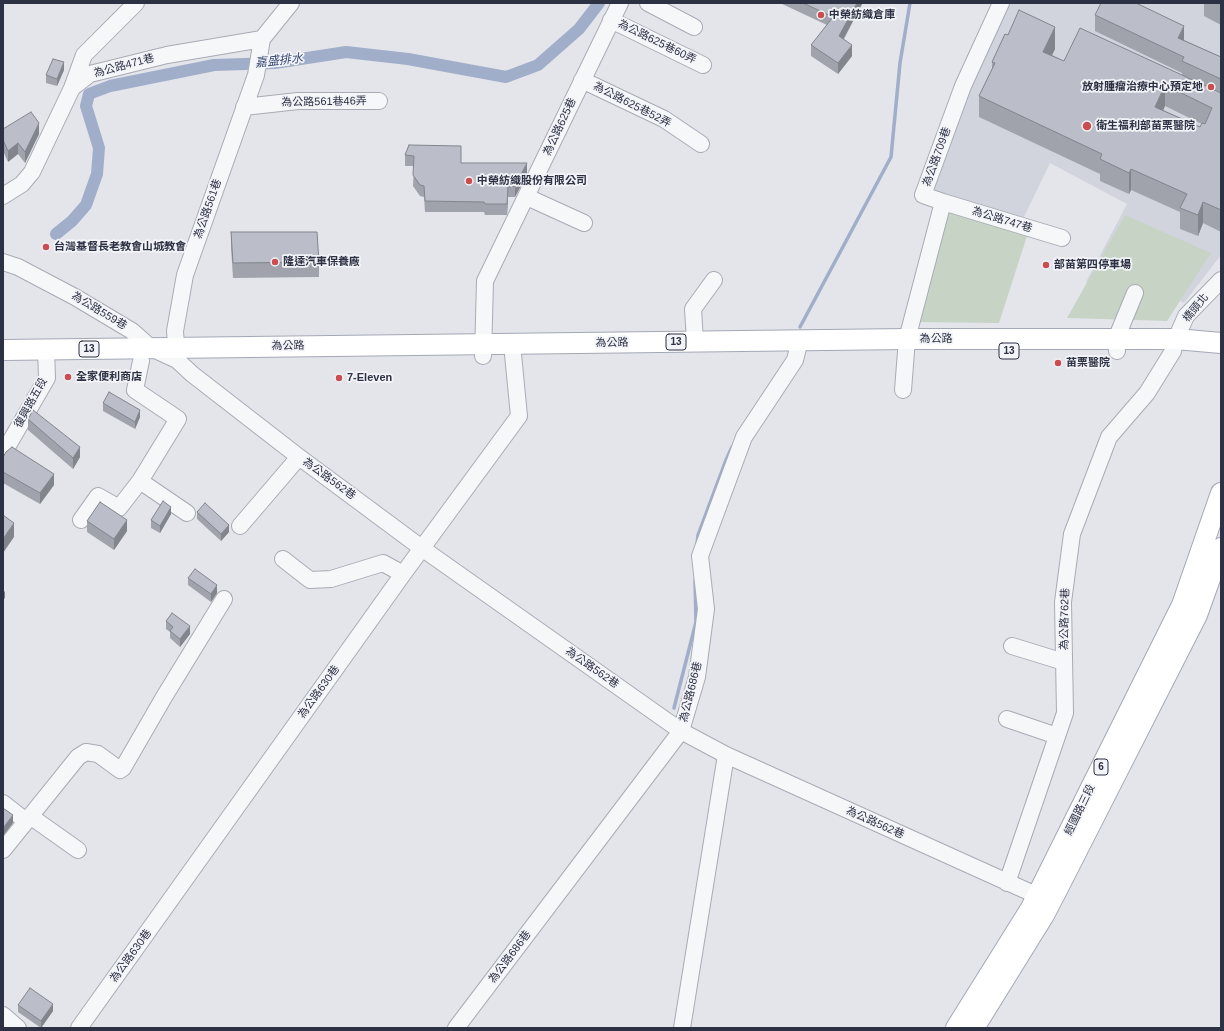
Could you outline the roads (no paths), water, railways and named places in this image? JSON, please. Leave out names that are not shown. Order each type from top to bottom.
[{"type":"main road","name":"為公路","points":[[512,350],[695,342],[799,346]]},
{"type":"main road","name":"為公路","points":[[3,350],[47,356],[799,346],[1174,345],[1221,343]]},
{"type":"main road","name":"為公路","points":[[1174,345],[1221,355]]},
{"type":"main road","name":"為公路","points":[[3,363],[47,356]]},
{"type":"main road","name":"經國路三段","points":[[956,1028],[1044,898],[1182,605],[1221,493]]},
{"type":"main road","name":"經國路三段","points":[[974,1028],[1197,615],[1221,548]]},
{"type":"street","points":[[72,88],[84,55],[136,3]]},
{"type":"street","points":[[262,39],[291,3]]},
{"type":"street","name":"為公路625巷","points":[[483,350],[485,281],[620,3]]},
{"type":"street","points":[[648,3],[694,27]]},
{"type":"street","name":"為公路709巷","points":[[942,202],[923,195],[963,86],[1001,3]]},
{"type":"street","name":"為公路625巷60弄","points":[[611,20],[703,64]]},
{"type":"street","name":"為公路471巷","points":[[3,196],[22,184],[32,172],[72,88],[90,74],[166,55],[262,39]]},
{"type":"street","name":"為公路561巷","points":[[176,354],[175,331],[185,275],[256,72],[262,39]]},
{"type":"street","name":"為公路625巷52弄","points":[[582,80],[664,119],[701,144]]},
{"type":"street","name":"為公路561巷46弄","points":[[244,107],[298,101],[379,102]]},
{"type":"street","points":[[527,197],[584,223]]},
{"type":"street","points":[[903,390],[907,345],[942,202]]},
{"type":"street","name":"為公路747巷","points":[[942,202],[1062,238]]},
{"type":"street","name":"為公路559巷","points":[[10,265],[75,297],[126,327],[146,355]]},
{"type":"street","points":[[695,342],[692,310],[714,280]]},
{"type":"street","name":"橋頭北","points":[[1174,345],[1186,316],[1221,280]]},
{"type":"street","points":[[1117,345],[1135,293]]},
{"type":"street","name":"為公路762巷","points":[[1007,883],[1065,712],[1063,602],[1072,534],[1109,436],[1147,393],[1174,345]]},
{"type":"street","name":"為公路686巷","points":[[456,1028],[681,731],[697,678],[706,609],[700,556],[744,437],[799,346]]},
{"type":"street","name":"為公路630巷","points":[[79,1028],[403,574],[423,549],[519,416],[512,350]]},
{"type":"street","name":"為公路562巷","points":[[176,354],[192,374],[299,457],[423,549],[681,731],[726,755],[1007,883],[1044,898]]},
{"type":"street","points":[[80,520],[98,496],[119,508],[140,480],[178,419],[135,390],[146,355]]},
{"type":"street","name":"復興路五段","points":[[3,454],[47,378],[47,356]]},
{"type":"street","points":[[240,526],[299,457]]},
{"type":"street","points":[[140,480],[187,513]]},
{"type":"street","points":[[283,559],[310,580],[331,579],[383,563],[403,574]]},
{"type":"street","points":[[3,850],[78,757],[86,752],[98,754],[120,770],[123,768],[164,697],[224,599]]},
{"type":"street","points":[[1012,646],[1064,662]]},
{"type":"street","points":[[1008,720],[1057,736]]},
{"type":"street","points":[[682,1028],[726,755]]},
{"type":"street","points":[[3,804],[78,850]]},
{"type":"street","points":[[3,1015],[18,1028]]},
{"type":"waterway","name":"嘉盛排水","points":[[56,234],[72,221],[86,205],[97,174],[99,148],[86,106],[89,94],[110,86],[214,65],[275,63],[346,52],[408,59],[506,77],[538,65],[579,29],[599,3]]},
{"type":"waterway","points":[[800,327],[891,157],[900,63],[910,3]]},
{"type":"waterway","points":[[697,544],[698,535],[732,447]]},
{"type":"waterway","points":[[674,708],[696,622],[695,580]]},
{"type":"place","name":"中榮紡織倉庫","points":[[821,15]]},
{"type":"place","name":"放射腫瘤治療中心預定地","points":[[1211,87]]},
{"type":"place","name":"衛生福利部苗栗醫院","points":[[1087,126]]},
{"type":"place","name":"中榮紡織股份有限公司","points":[[469,181]]},
{"type":"place","name":"台灣基督長老教會山城教會","points":[[46,247]]},
{"type":"place","name":"隆達汽車保養廠","points":[[275,262]]},
{"type":"place","name":"部苗第四停車場","points":[[1046,265]]},
{"type":"place","name":"苗栗醫院","points":[[1058,363]]},
{"type":"place","name":"全家便利商店","points":[[68,377]]},
{"type":"place","name":"7-Eleven","points":[[339,378]]}]
